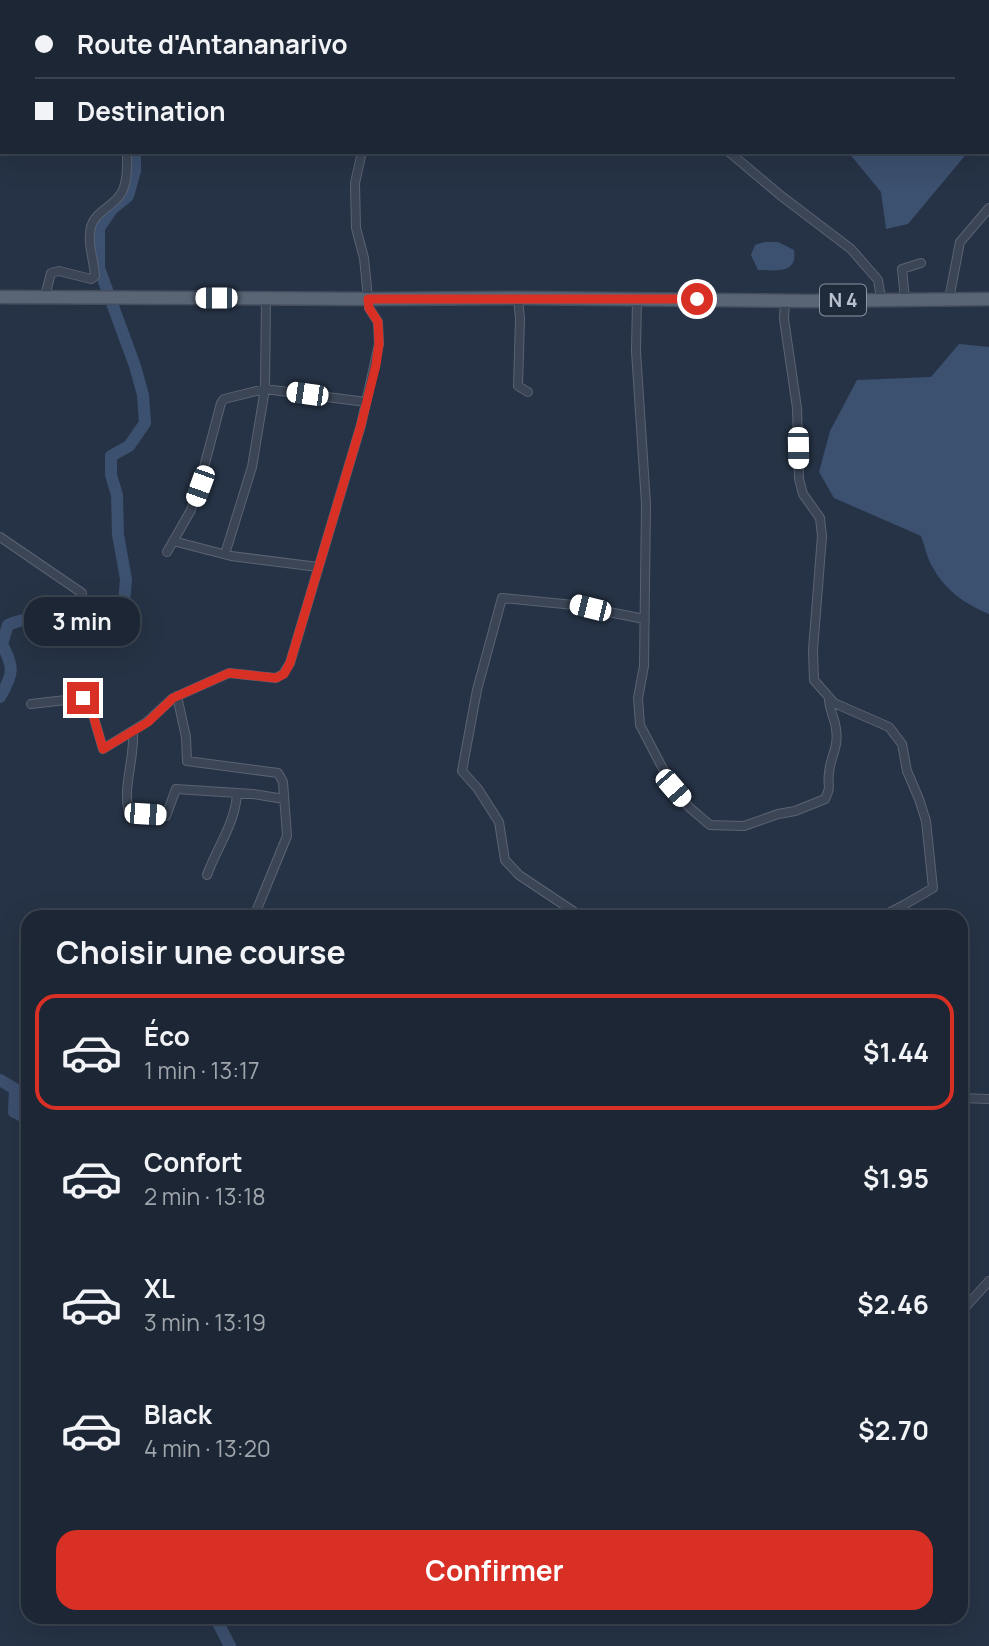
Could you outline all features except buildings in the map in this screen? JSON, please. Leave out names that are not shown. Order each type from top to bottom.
[{"type":"main road","name":"N 4","points":[[0,297],[989,299]]},
{"type":"street","points":[[45,296],[51,273],[67,272],[91,279],[95,276],[94,255],[89,241],[92,224],[107,206],[120,196],[124,187],[127,154]]},
{"type":"street","points":[[31,704],[83,698],[89,701],[103,749],[134,731],[177,696],[229,673],[276,678],[284,674],[290,663],[366,402],[379,344],[378,322],[369,308],[364,258],[356,228],[355,183],[362,154]]},
{"type":"street","points":[[731,154],[851,249],[878,280],[881,298]]},
{"type":"street","points":[[949,299],[960,242],[989,208]]},
{"type":"street","points":[[905,299],[902,269],[921,264]]},
{"type":"street","points":[[225,554],[252,467],[265,388],[266,297]]},
{"type":"street","points":[[518,298],[518,386],[528,392]]},
{"type":"street","points":[[637,300],[636,351],[646,505],[644,666],[638,698],[640,726],[673,788],[690,808],[710,825],[744,826],[825,799],[831,786],[829,773],[838,742],[836,726],[828,704],[829,697]]},
{"type":"street","points":[[785,300],[784,320],[797,408],[799,479],[803,494],[820,519],[822,536],[813,650],[814,680],[834,703],[889,727],[902,744],[907,771],[926,821],[933,888],[894,910]]},
{"type":"street","points":[[167,552],[191,510],[200,486],[224,399],[265,388],[366,402]]},
{"type":"street","points":[[0,537],[82,593]]},
{"type":"street","points":[[173,541],[225,554],[318,567]]},
{"type":"street","points":[[572,910],[519,875],[505,860],[499,822],[478,789],[462,771],[477,690],[502,598],[575,604],[644,619]]},
{"type":"street","points":[[177,696],[186,737],[187,761],[278,773],[283,782],[287,836],[257,910]]},
{"type":"street","points":[[134,731],[135,747],[125,799],[129,813],[166,816],[176,789],[284,799]]},
{"type":"street","points":[[207,876],[215,852],[231,824],[237,794]]},
{"type":"street","points":[[902,910],[904,905]]},
{"type":"street","points":[[968,1098],[989,1099]]},
{"type":"street","points":[[968,1304],[989,1281]]},
{"type":"water","points":[[850,154],[966,154],[908,224],[886,229],[881,192]]},
{"type":"water","points":[[778,242],[794,250],[792,264],[784,269],[758,270],[751,255],[755,245]]},
{"type":"water","points":[[959,344],[989,347],[989,614],[950,590],[931,564],[921,536],[834,498],[819,472],[830,431],[857,380],[931,377]]},
{"type":"waterway","points":[[0,697],[11,670],[2,644],[8,625],[36,618],[96,615],[124,604],[126,579],[118,535],[117,495],[111,475],[111,456],[129,446],[145,423],[143,395],[135,366],[99,268],[99,228],[112,209],[128,196],[135,171],[135,154]]},
{"type":"waterway","points":[[0,1080],[15,1089],[14,1112],[21,1116]]},
{"type":"waterway","points":[[219,1624],[230,1646]]},
{"type":"route","points":[[83,698],[89,701],[103,749],[148,722],[173,698],[229,673],[276,678],[284,674],[290,663],[361,425],[376,365],[378,322],[369,308],[368,299],[697,299]]}]
